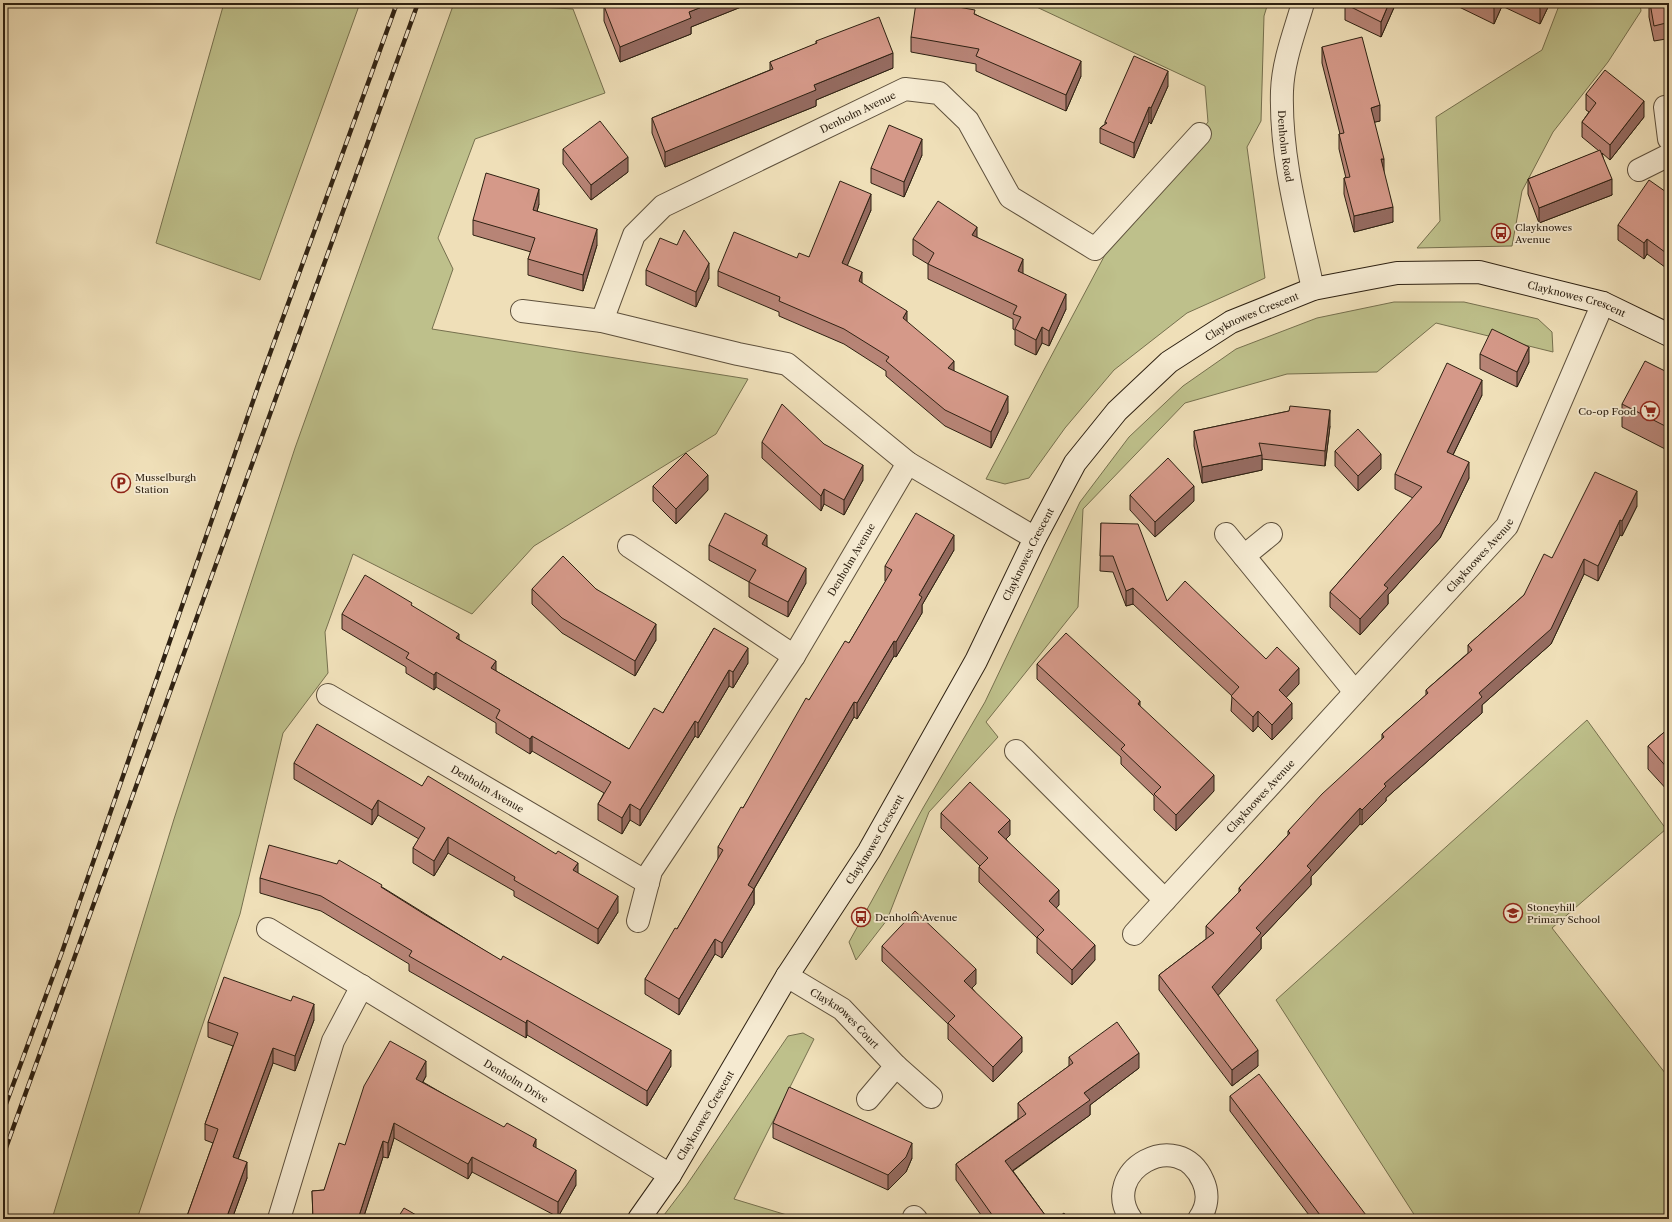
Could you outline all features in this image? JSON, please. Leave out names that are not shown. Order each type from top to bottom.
[{"type":"street","name":"Denholm Road","points":[[1303,3],[1288,54],[1282,90],[1284,153],[1313,289]]},
{"type":"street","name":"Denholm Avenue","points":[[602,321],[634,235],[664,206],[905,89],[939,93],[968,121],[1010,197],[1095,249],[1200,134]]},
{"type":"street","points":[[1665,107],[1669,138]]},
{"type":"street","points":[[1639,170],[1669,155]]},
{"type":"street","name":"Clayknowes Crescent","points":[[639,1219],[670,1175],[787,976],[869,851],[976,661],[1035,538],[1075,462],[1117,411],[1169,362],[1231,322],[1313,289],[1398,274],[1479,272],[1603,303],[1669,335]]},
{"type":"street","name":"Clayknowes Avenue","points":[[1134,934],[1507,526],[1603,303]]},
{"type":"street","points":[[522,311],[602,321],[738,354],[787,364],[908,463],[1035,538]]},
{"type":"street","name":"Denholm Avenue","points":[[638,921],[651,870],[794,656],[908,463]]},
{"type":"street","points":[[1226,534],[1355,692]]},
{"type":"street","points":[[1244,556],[1271,534]]},
{"type":"street","points":[[629,546],[794,656]]},
{"type":"street","name":"Denholm Avenue","points":[[328,695],[648,882]]},
{"type":"street","points":[[1016,751],[1165,900]]},
{"type":"street","name":"Denholm Drive","points":[[268,929],[670,1175]]},
{"type":"street","name":"Clayknowes Court","points":[[787,976],[842,1009],[896,1066],[931,1096]]},
{"type":"street","points":[[279,1219],[333,1041],[362,986]]},
{"type":"street","points":[[868,1099],[896,1066]]},
{"type":"street","points":[[1131,1219],[1124,1201],[1125,1187],[1130,1174],[1139,1164],[1151,1157],[1165,1155],[1178,1157],[1190,1163],[1200,1173],[1205,1186],[1207,1199],[1204,1212],[1199,1219]]},
{"type":"green space","points":[[224,3],[360,3],[260,280],[156,243]]},
{"type":"green space","points":[[454,3],[536,3],[538,7],[573,9],[605,93],[475,139],[438,238],[453,269],[432,329],[748,379],[716,434],[534,546],[472,614],[353,554],[325,632],[328,673],[283,733],[240,914],[137,1219],[52,1219],[174,819],[295,448]]},
{"type":"green space","points":[[1028,3],[1268,3],[1264,16],[1261,121],[1247,147],[1265,278],[1187,313],[1114,370],[1065,428],[1029,478],[1005,484],[986,479],[1107,251],[1208,122],[1205,86]]},
{"type":"green space","points":[[1560,3],[1640,3],[1641,11],[1608,62],[1553,132],[1522,191],[1512,246],[1417,248],[1440,221],[1436,117],[1542,50]]},
{"type":"green space","points":[[1394,302],[1464,302],[1538,319],[1552,332],[1553,352],[1436,323],[1377,372],[1287,374],[1185,403],[1083,509],[1078,607],[986,722],[998,737],[929,812],[887,920],[856,960],[849,942],[923,808],[985,702],[1080,502],[1129,437],[1183,386],[1236,349],[1317,318]]},
{"type":"green space","name":"Stoneyhill Primary School","points":[[1587,720],[1666,829],[1552,928],[1669,1078],[1669,1219],[1417,1219],[1276,1000]]},
{"type":"green space","points":[[803,1033],[814,1039],[734,1199],[800,1219],[661,1219],[686,1186],[788,1036]]},
{"type":"building","points":[[610,3],[712,3],[689,12],[691,18],[620,47],[604,6]]},
{"type":"building","points":[[916,3],[936,3],[975,10],[974,14],[1081,61],[1066,95],[976,56],[979,49],[911,37]]},
{"type":"building","points":[[1389,3],[1381,22],[1345,4]]},
{"type":"building","points":[[1482,3],[1496,3],[1494,8]]},
{"type":"building","points":[[1528,3],[1543,3],[1540,8]]},
{"type":"building","points":[[1650,3],[1669,3],[1669,37],[1666,23],[1654,26]]},
{"type":"building","points":[[879,17],[893,53],[814,85],[816,90],[665,152],[652,118],[773,69],[770,62],[817,43],[816,41]]},
{"type":"building","points":[[1362,37],[1380,105],[1371,108],[1384,159],[1381,159],[1393,207],[1354,216],[1344,178],[1350,177],[1339,134],[1344,133],[1322,47]]},
{"type":"building","points":[[1134,56],[1168,71],[1151,108],[1149,107],[1134,143],[1100,128],[1107,123],[1105,122]]},
{"type":"building","points":[[1605,70],[1644,101],[1610,145],[1582,122],[1596,103],[1586,94]]},
{"type":"building","points":[[600,121],[628,157],[591,185],[563,149]]},
{"type":"building","points":[[889,125],[922,139],[904,182],[871,168]]},
{"type":"building","points":[[1600,150],[1612,179],[1539,208],[1528,179]]},
{"type":"building","points":[[486,173],[539,189],[533,210],[597,229],[583,275],[528,259],[535,238],[473,220]]},
{"type":"building","points":[[1649,180],[1669,194],[1669,255],[1647,239],[1644,243],[1618,225]]},
{"type":"building","points":[[840,181],[871,194],[842,263],[862,272],[859,281],[907,311],[903,318],[954,361],[948,368],[1008,396],[991,432],[945,410],[886,361],[889,357],[844,329],[779,301],[780,297],[718,271],[734,232],[797,258],[799,253],[809,257]]},
{"type":"building","points":[[938,201],[977,227],[972,235],[1023,259],[1018,271],[1066,294],[1049,331],[1042,327],[1036,340],[1015,329],[1021,317],[1013,314],[1017,306],[928,264],[934,253],[913,239]]},
{"type":"building","points":[[684,230],[709,263],[696,292],[646,270],[660,238],[677,245]]},
{"type":"building","points":[[1492,329],[1529,347],[1517,372],[1480,354]]},
{"type":"building","points":[[1645,361],[1669,373],[1669,428],[1622,404]]},
{"type":"building","points":[[1447,363],[1482,380],[1447,452],[1469,462],[1440,523],[1384,585],[1388,588],[1360,619],[1330,592],[1422,487],[1395,474]]},
{"type":"building","points":[[782,404],[824,444],[863,465],[844,500],[824,489],[821,496],[762,442]]},
{"type":"building","points":[[1290,406],[1330,410],[1325,451],[1259,443],[1262,455],[1202,467],[1194,431],[1289,411]]},
{"type":"building","points":[[1358,429],[1381,454],[1358,476],[1335,451]]},
{"type":"building","points":[[686,453],[708,475],[676,509],[653,486]]},
{"type":"building","points":[[1168,458],[1194,486],[1155,522],[1130,495]]},
{"type":"building","points":[[1595,472],[1637,491],[1622,521],[1620,520],[1598,566],[1584,559],[1551,629],[1479,693],[1482,697],[1384,784],[1386,786],[1362,810],[1360,808],[1307,866],[1311,870],[1256,928],[1261,933],[1212,987],[1258,1050],[1232,1070],[1159,975],[1214,933],[1206,926],[1241,890],[1239,888],[1290,833],[1288,831],[1322,794],[1384,737],[1382,734],[1428,693],[1426,690],[1472,650],[1468,645],[1524,595],[1544,554],[1552,558]]},
{"type":"building","points":[[725,513],[767,535],[762,544],[806,568],[788,602],[749,582],[756,570],[709,545]]},
{"type":"building","points":[[916,513],[954,535],[919,595],[922,597],[896,642],[894,641],[857,703],[854,702],[748,885],[754,889],[722,943],[715,939],[679,999],[645,979],[675,928],[677,929],[723,850],[718,847],[741,807],[743,808],[806,698],[809,700],[845,641],[849,643],[892,570],[885,566]]},
{"type":"building","points":[[1101,523],[1138,524],[1167,601],[1185,581],[1266,659],[1277,647],[1299,668],[1279,690],[1292,703],[1272,725],[1258,711],[1253,717],[1231,696],[1239,687],[1133,588],[1126,591],[1113,556],[1100,556]]},
{"type":"building","points":[[563,556],[596,589],[656,624],[635,661],[562,618],[532,589]]},
{"type":"building","points":[[365,575],[412,603],[411,605],[459,634],[456,638],[496,661],[491,668],[629,749],[654,708],[663,713],[714,628],[748,648],[733,672],[729,670],[698,723],[695,721],[640,810],[630,804],[622,818],[598,804],[611,782],[532,736],[530,739],[496,718],[500,710],[436,672],[434,675],[406,658],[409,653],[342,614]]},
{"type":"building","points":[[1066,633],[1140,701],[1138,704],[1214,775],[1176,815],[1154,794],[1161,787],[1121,749],[1125,745],[1037,664]]},
{"type":"building","points":[[317,724],[422,786],[428,776],[556,854],[558,851],[578,863],[573,870],[618,896],[598,929],[514,880],[515,877],[448,837],[434,861],[413,848],[425,828],[378,800],[372,810],[294,763]]},
{"type":"building","points":[[1669,728],[1669,770],[1648,746]]},
{"type":"building","points":[[970,782],[1010,820],[998,832],[1059,890],[1049,901],[1095,945],[1072,970],[1037,937],[1044,930],[979,867],[988,858],[941,813]]},
{"type":"building","points":[[269,845],[337,864],[339,860],[382,885],[381,887],[501,960],[503,956],[671,1050],[647,1091],[527,1020],[526,1023],[409,956],[412,951],[321,896],[260,878]]},
{"type":"building","points":[[915,911],[976,969],[964,981],[1022,1037],[993,1067],[948,1023],[955,1016],[882,946]]},
{"type":"building","points":[[1669,971],[1669,980],[1665,974]]},
{"type":"building","points":[[224,977],[291,1001],[293,996],[314,1004],[295,1056],[273,1048],[233,1157],[247,1162],[226,1219],[186,1219],[218,1129],[205,1124],[238,1033],[208,1022]]},
{"type":"building","points":[[1117,1022],[1139,1053],[1084,1093],[1090,1100],[1005,1161],[1048,1219],[995,1219],[956,1164],[1026,1114],[1018,1103],[1073,1063],[1069,1057]]},
{"type":"building","points":[[390,1041],[426,1061],[416,1079],[504,1127],[507,1123],[536,1139],[533,1146],[576,1170],[558,1202],[472,1157],[468,1164],[394,1123],[388,1143],[383,1141],[358,1219],[313,1219],[312,1191],[324,1190],[339,1143],[345,1145],[364,1086]]},
{"type":"building","points":[[1259,1074],[1369,1219],[1323,1219],[1230,1096]]},
{"type":"building","points":[[789,1087],[912,1143],[906,1157],[888,1175],[773,1123]]},
{"type":"building","points":[[404,1208],[423,1219],[397,1219]]},
{"type":"building","points":[[1064,1213],[1068,1219],[1056,1219]]},
{"type":"railway","points":[[3,1112],[62,952],[259,384],[397,3]]},
{"type":"railway","points":[[3,1156],[418,3]]},
{"type":"place","name":"Clayknowes Avenue","points":[[1501,233]]},
{"type":"place","name":"Co-op Food","points":[[1650,411]]},
{"type":"place","name":"Musselburgh Station","points":[[121,483]]},
{"type":"place","name":"Stoneyhill Primary School","points":[[1513,913]]},
{"type":"place","name":"Denholm Avenue","points":[[861,917]]}]
